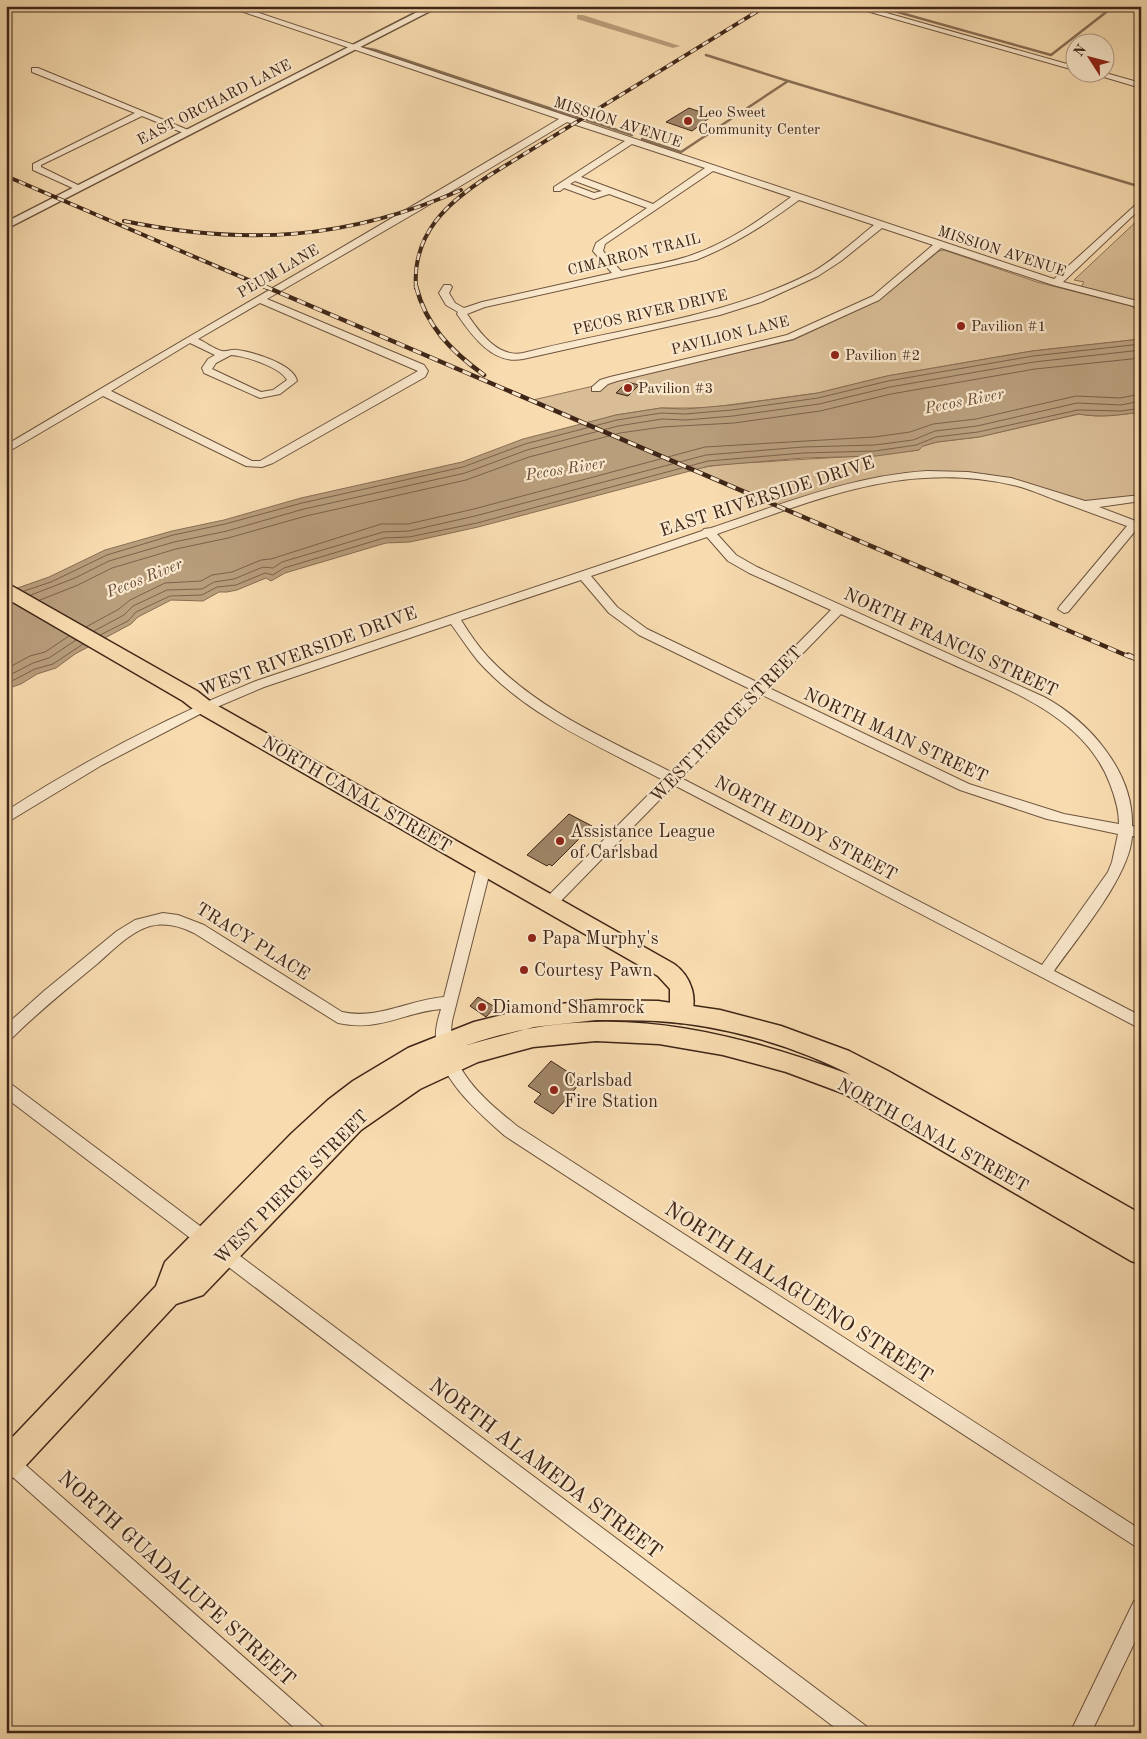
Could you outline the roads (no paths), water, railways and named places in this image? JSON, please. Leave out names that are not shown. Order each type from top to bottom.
[{"type":"highway","name":"NORTH CANAL STREET","points":[[447,1052],[511,1021],[566,1011],[626,1009],[681,1014],[731,1022],[764,1030],[842,1059],[1141,1228]]},
{"type":"highway","points":[[681,1014],[684,1020],[692,1027],[720,1043]]},
{"type":"highway","name":"NORTH CANAL STREET","points":[[447,1052],[522,1038],[591,1030],[653,1032],[720,1043],[789,1062],[854,1087],[1141,1252]]},
{"type":"highway","name":"WEST PIERCE STREET","points":[[7,1462],[167,1294],[193,1286],[215,1246],[352,1122],[376,1103],[405,1085],[447,1052]]},
{"type":"main road","name":"NORTH CANAL STREET","points":[[6,590],[675,976],[681,984],[683,1000],[681,1014]]},
{"type":"street","name":"MISSION AVENUE","points":[[230,6],[939,245],[1056,283],[1141,305]]},
{"type":"street","name":"EAST ORCHARD LANE","points":[[6,226],[436,6]]},
{"type":"street","points":[[853,6],[1064,65]]},
{"type":"street","points":[[35,70],[189,132]]},
{"type":"street","points":[[1114,78],[1141,86]]},
{"type":"street","points":[[80,188],[36,168],[37,164],[142,113]]},
{"type":"street","name":"PLUM LANE","points":[[6,450],[190,339],[565,119]]},
{"type":"street","points":[[609,191],[603,195],[594,196],[560,187],[631,141]]},
{"type":"street","points":[[619,275],[598,251],[598,246],[711,168]]},
{"type":"street","points":[[574,178],[654,207]]},
{"type":"street","name":"CIMARRON TRAIL","points":[[465,311],[482,305],[684,260],[723,246],[750,232],[797,197]]},
{"type":"street","points":[[1056,283],[1141,204]]},
{"type":"street","name":"PECOS RIVER DRIVE","points":[[447,287],[444,292],[449,303],[457,310],[465,311],[462,314],[466,321],[492,346],[503,355],[522,357],[720,312],[758,300],[815,274],[838,259],[880,225]]},
{"type":"street","name":"PAVILION LANE","points":[[596,389],[604,382],[614,379],[790,337],[876,298],[939,245]]},
{"type":"street","points":[[104,392],[250,464],[256,464],[270,461],[420,376],[423,371],[420,367],[259,299]]},
{"type":"street","points":[[190,339],[216,351],[221,356]]},
{"type":"street","points":[[231,352],[242,352],[289,374],[292,381],[270,394],[253,394],[208,371],[209,364],[221,356],[231,352]]},
{"type":"street","name":"EAST RIVERSIDE DRIVE","points":[[583,575],[844,487],[903,475],[946,474],[990,478],[1026,485],[1081,505],[1141,498]]},
{"type":"street","points":[[1064,609],[1137,526],[1081,505]]},
{"type":"street","name":"NORTH FRANCIS STREET","points":[[708,532],[732,558],[742,565],[1021,690],[1057,710],[1089,739],[1110,768],[1122,795],[1126,830],[1119,861],[1108,884],[1044,973]]},
{"type":"street","name":"WEST RIVERSIDE DRIVE","points":[[6,818],[197,701],[260,684],[583,575]]},
{"type":"street","name":"NORTH MAIN STREET","points":[[583,575],[613,610],[643,632],[932,773],[977,793],[1066,819],[1141,832]]},
{"type":"street","name":"WEST PIERCE STREET","points":[[550,903],[839,608]]},
{"type":"street","name":"NORTH EDDY STREET","points":[[453,618],[482,658],[509,684],[567,724],[1141,1023]]},
{"type":"street","points":[[447,1052],[450,1002],[484,867]]},
{"type":"street","name":"TRACY PLACE","points":[[6,1035],[81,969],[129,930],[141,924],[170,918],[191,924],[338,1017],[353,1020],[372,1020],[397,1015],[426,1005],[450,1002]]},
{"type":"street","name":"NORTH HALAGUENO STREET","points":[[447,1052],[458,1076],[480,1102],[511,1131],[1141,1540]]},
{"type":"street","points":[[6,1089],[215,1246]]},
{"type":"street","name":"NORTH ALAMEDA STREET","points":[[215,1246],[859,1733]]},
{"type":"street","name":"NORTH GUADALUPE STREET","points":[[7,1462],[315,1733]]},
{"type":"street","points":[[1080,1733],[1141,1608]]},
{"type":"water","name":"Pecos River","points":[[1141,339],[1141,412],[1102,416],[1078,414],[979,437],[937,442],[923,446],[919,450],[876,456],[803,458],[709,466],[478,527],[410,542],[386,543],[285,573],[271,581],[266,578],[237,590],[219,592],[203,601],[171,600],[75,654],[56,668],[37,674],[21,684],[6,689],[6,592],[49,577],[105,550],[172,531],[224,520],[301,498],[462,462],[523,439],[616,415],[661,408],[685,409],[732,405],[818,393],[887,376],[1032,351]]},
{"type":"waterway","points":[[354,44],[428,6]]},
{"type":"waterway","points":[[876,6],[1051,55],[1114,6]]},
{"type":"waterway","points":[[580,17],[676,46]]},
{"type":"waterway","points":[[364,48],[375,50],[579,118]]},
{"type":"waterway","points":[[706,55],[788,81]]},
{"type":"waterway","points":[[642,139],[681,152],[788,81]]},
{"type":"waterway","points":[[788,81],[1141,187]]},
{"type":"waterway","points":[[587,120],[632,135]]},
{"type":"railway","points":[[416,286],[416,268],[420,251],[427,235],[436,221],[460,196],[490,175],[766,6]]},
{"type":"railway","points":[[6,176],[267,288]]},
{"type":"railway","points":[[124,221],[212,234],[295,234],[377,219],[419,207],[461,190]]},
{"type":"railway","points":[[264,286],[1130,657]]},
{"type":"railway","points":[[416,286],[426,313],[441,337],[461,357],[484,375]]},
{"type":"railway","points":[[1128,655],[1141,661]]},
{"type":"place","name":"Leo Sweet Community Center","points":[[688,121]]},
{"type":"place","name":"Pavilion #1","points":[[961,326]]},
{"type":"place","name":"Pavilion #2","points":[[835,355]]},
{"type":"place","name":"Pavilion #3","points":[[628,388]]},
{"type":"place","name":"Assistance League of Carlsbad","points":[[560,841]]},
{"type":"place","name":"Papa Murphy's","points":[[532,938]]},
{"type":"place","name":"Courtesy Pawn","points":[[524,970]]},
{"type":"place","name":"Diamond Shamrock","points":[[482,1007]]},
{"type":"place","name":"Carlsbad Fire Station","points":[[554,1090]]}]
